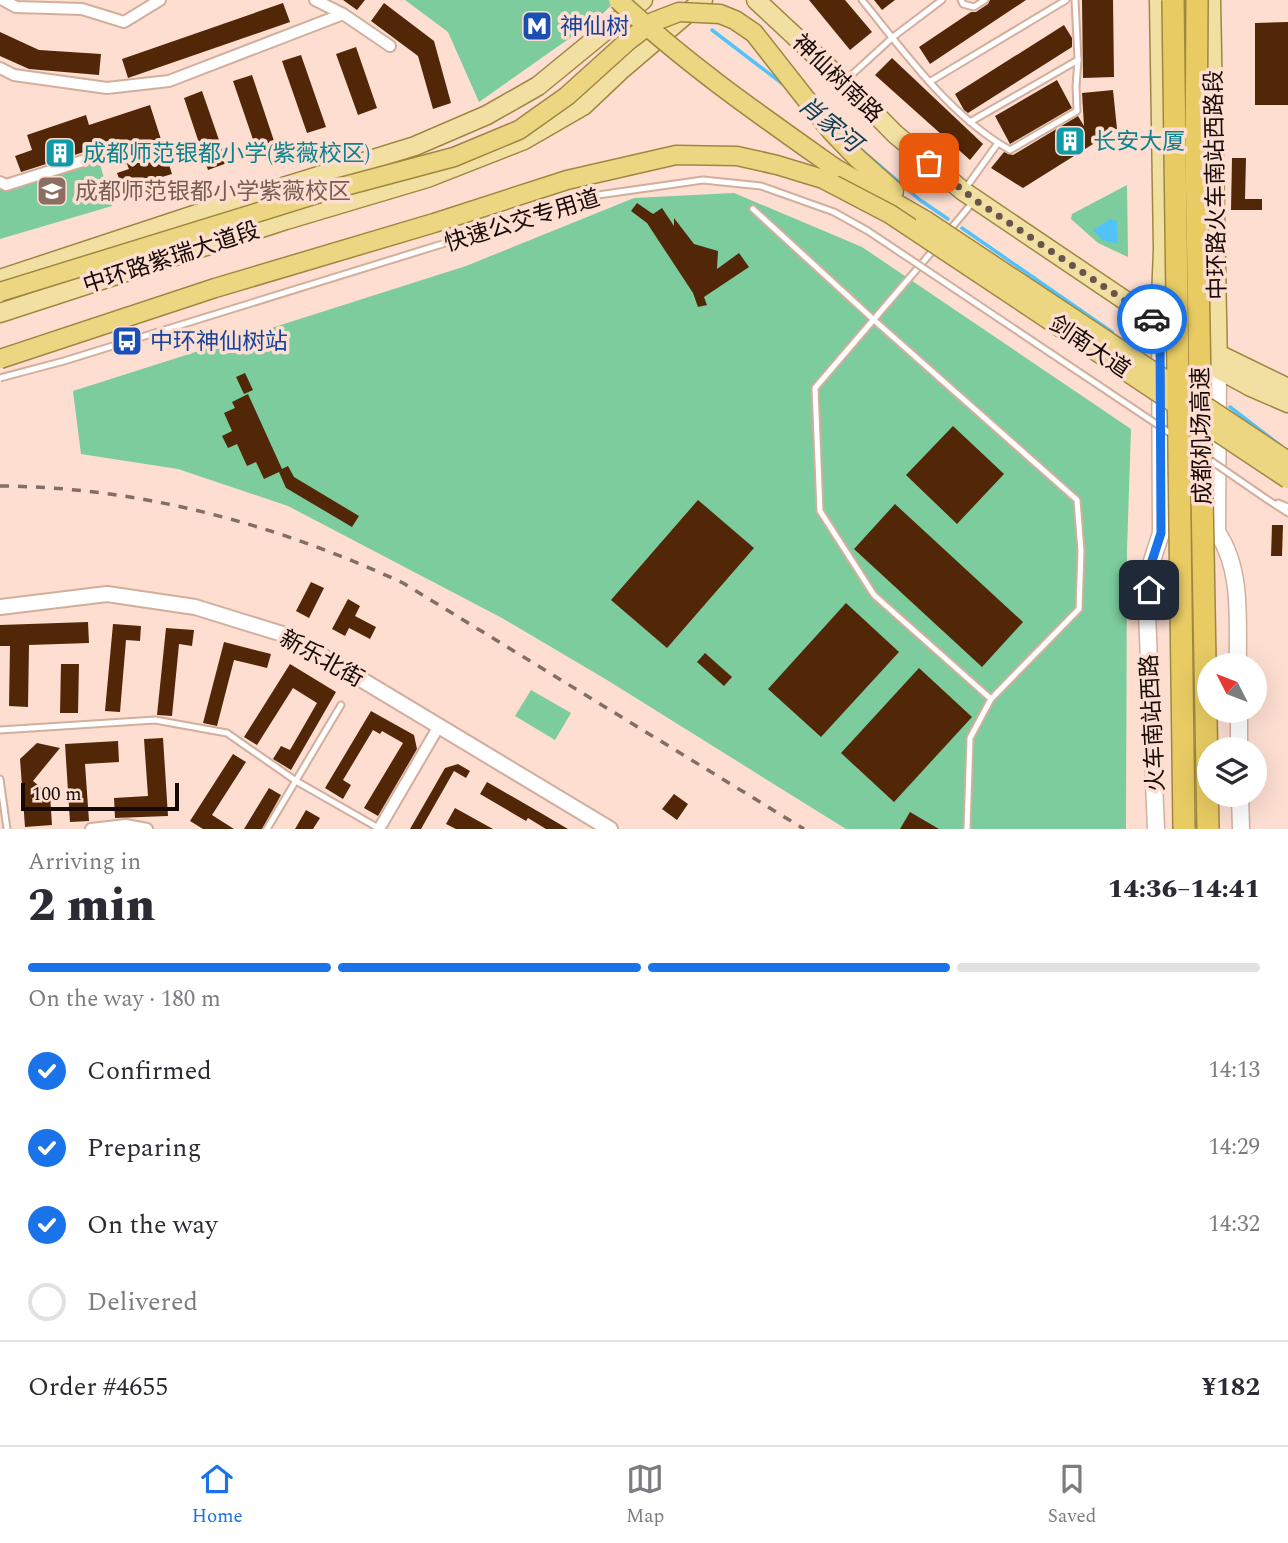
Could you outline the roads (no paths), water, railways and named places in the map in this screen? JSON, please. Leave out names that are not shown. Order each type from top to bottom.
[{"type":"highway","points":[[618,0],[676,53],[835,168],[890,214]]},
{"type":"highway","name":"成都机场高速","points":[[1173,0],[1184,829]]},
{"type":"highway","name":"成都机场高速","points":[[1197,0],[1196,160],[1208,829]]},
{"type":"highway","points":[[2,279],[454,157],[519,130],[567,96],[653,22],[679,12],[720,14],[734,19],[754,33],[831,131],[925,220]]},
{"type":"highway","points":[[0,359],[215,288],[567,180],[676,155],[737,156],[777,164],[823,179],[890,214]]},
{"type":"highway","points":[[835,168],[925,220]]},
{"type":"highway","name":"剑南大道","points":[[890,214],[1288,479]]},
{"type":"highway","name":"剑南大道","points":[[925,220],[1288,461]]},
{"type":"main road","name":"中环路紫瑞大道段","points":[[2,279],[415,146],[487,115],[538,86],[643,0]]},
{"type":"main road","name":"中环路紫瑞大道段","points":[[0,313],[286,220],[427,178],[524,141],[583,106],[703,0]]},
{"type":"main road","name":"神仙树南路","points":[[755,0],[844,82],[895,134],[969,195],[1218,362]]},
{"type":"main road","points":[[1159,0],[1163,249],[1160,324]]},
{"type":"main road","name":"中环路火车南站西路段","points":[[1211,0],[1218,362]]},
{"type":"main road","name":"火车南站西路","points":[[1156,829],[1147,613],[1150,567],[1161,533],[1160,324]]},
{"type":"main road","points":[[1218,362],[1288,388]]},
{"type":"main road","points":[[1218,362],[1251,387],[1288,403]]},
{"type":"main road","points":[[1217,532],[1218,362]]},
{"type":"main road","points":[[1161,533],[1193,521],[1217,532],[1225,544],[1236,583],[1238,653]]},
{"type":"main road","points":[[1240,807],[1241,829]]},
{"type":"street","points":[[3,0],[16,6],[82,9],[124,22],[160,0]]},
{"type":"street","points":[[315,0],[343,14],[390,46]]},
{"type":"street","points":[[0,68],[14,75],[107,88],[169,81],[343,14]]},
{"type":"street","points":[[0,182],[6,185],[111,152],[123,158]]},
{"type":"street","points":[[2,279],[29,302]]},
{"type":"street","name":"新乐北街","points":[[0,607],[107,594],[195,607],[289,636],[610,829]]},
{"type":"street","points":[[379,829],[439,726]]},
{"type":"street","points":[[91,829],[126,825],[146,829]]},
{"type":"lane","points":[[862,0],[941,95],[970,122],[1010,150],[1077,111],[1079,60],[1075,0]]},
{"type":"lane","points":[[844,82],[892,37],[942,0]]},
{"type":"lane","points":[[961,0],[963,4],[974,7],[985,0]]},
{"type":"lane","points":[[931,81],[1066,0]]},
{"type":"lane","points":[[970,122],[1079,60]]},
{"type":"lane","points":[[991,699],[874,595],[820,511],[815,388],[874,320],[969,195],[998,143]]},
{"type":"lane","name":"快速公交专用道","points":[[0,378],[452,241],[584,197],[692,181],[761,186],[834,212],[868,231],[1288,513]]},
{"type":"lane","points":[[752,209],[1077,500],[1081,551],[1079,609],[991,699],[970,738],[967,829]]},
{"type":"lane","name":"快速公交专用道","points":[[1265,498],[1288,507]]},
{"type":"lane","points":[[267,829],[341,705]]},
{"type":"lane","points":[[0,730],[155,720],[227,733],[296,781],[379,829]]},
{"type":"lane","points":[[0,779],[7,829]]},
{"type":"water","points":[[1110,219],[1117,221],[1118,244],[1102,240],[1093,230]]},
{"type":"waterway","name":"肖家河","points":[[712,30],[788,88]]},
{"type":"waterway","name":"肖家河","points":[[858,147],[920,200],[948,219]]},
{"type":"waterway","name":"肖家河","points":[[962,228],[1112,332],[1114,336]]},
{"type":"waterway","name":"肖家河","points":[[1230,407],[1281,446]]},
{"type":"railway","points":[[0,486],[104,493],[156,502],[257,527],[355,562],[403,583],[804,829]]},
{"type":"place","name":"神仙树","points":[[537,26]]},
{"type":"place","name":"长安大厦","points":[[1070,141]]},
{"type":"place","name":"成都师范银都小学(紫薇校区)","points":[[60,153]]},
{"type":"place","name":"成都师范银都小学紫薇校区","points":[[52,191]]},
{"type":"place","name":"中环神仙树站","points":[[127,341]]}]
